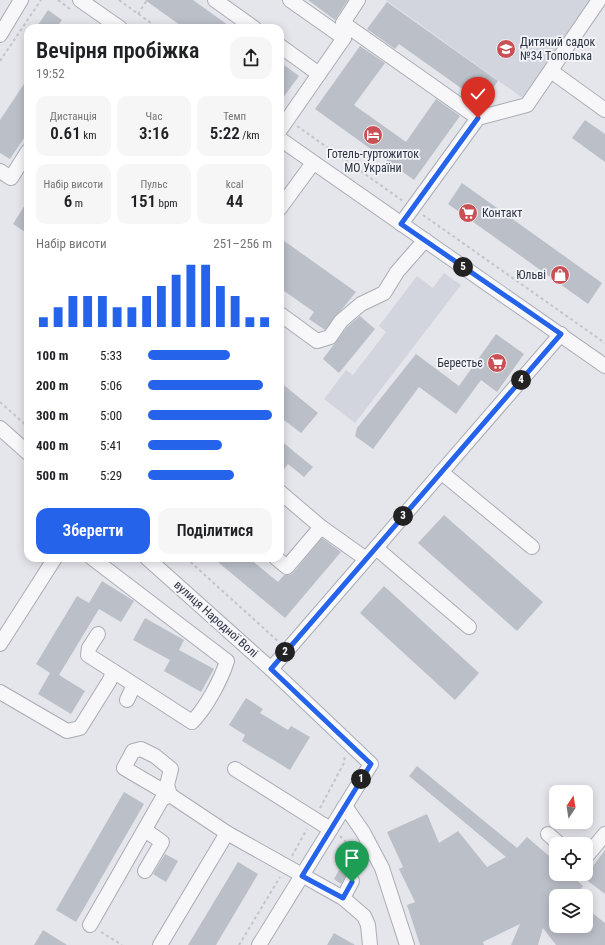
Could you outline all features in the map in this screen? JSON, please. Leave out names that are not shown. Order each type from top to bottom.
[{"type":"street","points":[[0,35],[21,0]]},
{"type":"street","points":[[80,0],[114,24]]},
{"type":"street","points":[[215,0],[248,24]]},
{"type":"street","points":[[290,0],[344,38]]},
{"type":"street","points":[[284,124],[344,38],[342,23],[358,0]]},
{"type":"street","points":[[401,224],[478,118],[527,105],[600,5]]},
{"type":"street","points":[[342,23],[478,118]]},
{"type":"street","points":[[284,49],[319,74]]},
{"type":"street","points":[[551,71],[605,110]]},
{"type":"street","points":[[284,143],[605,366]]},
{"type":"street","points":[[0,171],[11,178],[24,157]]},
{"type":"street","points":[[284,203],[313,163]]},
{"type":"street","points":[[284,317],[317,341],[330,337],[341,321],[361,304],[384,293],[397,272],[424,240]]},
{"type":"street","points":[[271,669],[561,334]]},
{"type":"street","points":[[0,428],[24,449]]},
{"type":"street","points":[[441,472],[532,547]]},
{"type":"street","points":[[284,495],[321,526],[366,559]]},
{"type":"street","points":[[281,562],[287,567],[321,526]]},
{"type":"street","points":[[376,548],[469,628]]},
{"type":"street","points":[[0,644],[52,562]]},
{"type":"street","points":[[97,562],[227,661],[222,675],[192,722],[88,655],[89,648],[98,634]]},
{"type":"street","name":"вулиця Народної Волі","points":[[151,562],[271,669],[371,764],[345,806]]},
{"type":"street","points":[[0,692],[67,731],[80,728],[110,680],[113,670]]},
{"type":"street","points":[[127,700],[134,685]]},
{"type":"street","points":[[235,769],[330,830]]},
{"type":"street","points":[[90,925],[162,799],[170,794],[227,833],[343,898],[364,916],[368,926],[370,945]]},
{"type":"street","points":[[259,945],[345,806],[363,832],[382,868],[407,945]]},
{"type":"street","points":[[144,830],[162,842],[145,871]]},
{"type":"street","points":[[160,945],[227,833]]},
{"type":"street","points":[[548,834],[551,837]]},
{"type":"street","points":[[593,849],[605,834]]},
{"type":"street","points":[[343,898],[352,882]]},
{"type":"path","points":[[25,24],[41,0]]},
{"type":"path","points":[[118,0],[152,24]]},
{"type":"path","points":[[138,14],[147,0]]},
{"type":"path","points":[[0,61],[24,25]]},
{"type":"path","points":[[284,124],[414,208],[605,343]]},
{"type":"path","points":[[0,402],[24,423]]},
{"type":"path","points":[[190,562],[288,649]]},
{"type":"path","points":[[239,945],[328,794],[345,761],[343,754]]},
{"type":"path","points":[[90,925],[122,945]]},
{"type":"shaded area","name":"Дитячий садок №34 Тополька","points":[[386,0],[591,0],[524,99]]},
{"type":"shaded area","points":[[444,273],[461,285],[355,423],[324,399],[346,370],[353,375],[386,332],[379,326],[417,276],[433,288]]},
{"type":"building","points":[[145,0],[193,0],[226,24],[178,24]]},
{"type":"building","points":[[308,0],[348,0],[335,20]]},
{"type":"building","points":[[387,2],[498,81],[482,103],[399,44],[395,49],[367,29]]},
{"type":"building","points":[[48,10],[62,20],[59,24],[39,24]]},
{"type":"building","points":[[360,46],[385,63],[354,105],[406,142],[436,99],[460,116],[414,180],[315,109]]},
{"type":"building","points":[[284,65],[299,76],[284,97]]},
{"type":"building","points":[[24,84],[24,138],[10,159],[0,153],[0,120]]},
{"type":"building","points":[[585,120],[605,134],[605,162],[572,138]]},
{"type":"building","points":[[462,183],[602,283],[588,304],[448,204]]},
{"type":"building","points":[[24,206],[24,231],[13,224]]},
{"type":"building","points":[[284,241],[356,292],[325,330],[309,319],[314,312],[284,291]]},
{"type":"building","points":[[360,316],[375,329],[339,373],[323,359],[347,327]]},
{"type":"building","points":[[496,334],[524,354],[497,392],[481,380],[456,414],[419,387],[373,449],[355,436],[357,428],[416,354],[459,386]]},
{"type":"building","points":[[284,385],[318,413],[301,433],[284,420]]},
{"type":"building","points":[[284,443],[313,467],[304,477],[288,464],[284,469]]},
{"type":"building","points":[[444,515],[543,602],[517,631],[418,543]]},
{"type":"building","points":[[322,538],[341,552],[285,618],[218,562],[254,562],[278,582],[284,575],[290,575]]},
{"type":"building","points":[[102,581],[134,601],[121,622],[99,609],[59,675],[85,691],[71,714],[38,694],[50,673],[36,664],[77,596],[89,603]]},
{"type":"building","points":[[384,586],[479,673],[455,700],[360,613]]},
{"type":"building","points":[[145,618],[184,640],[179,650],[214,669],[201,692],[164,671],[170,660],[133,640]]},
{"type":"building","points":[[246,698],[263,709],[260,713],[288,730],[291,726],[310,737],[290,770],[242,741],[245,735],[229,725]]},
{"type":"building","points":[[417,766],[517,848],[527,837],[549,856],[549,881],[578,881],[583,886],[581,889],[549,889],[549,933],[593,933],[593,914],[605,923],[605,945],[556,945],[543,928],[538,945],[511,945],[520,924],[483,942],[484,945],[420,945],[407,905],[415,902],[399,869],[403,867],[387,832],[427,814],[439,843],[458,831],[487,867],[506,857],[409,776]]},
{"type":"building","points":[[124,792],[144,804],[76,922],[56,910]]},
{"type":"building","points":[[605,850],[605,894],[588,881],[593,881],[593,866]]},
{"type":"building","points":[[165,854],[178,861],[166,882],[153,874]]},
{"type":"building","points":[[238,862],[258,874],[216,945],[188,945]]},
{"type":"building","points":[[339,870],[347,875],[341,884],[334,879]]},
{"type":"building","points":[[43,930],[67,945],[34,945]]},
{"type":"building","points":[[334,933],[355,945],[327,945]]},
{"type":"place","name":"Дитячий садок №34 Тополька","points":[[506,49]]},
{"type":"place","name":"Готель-гуртожиток МО України","points":[[373,135]]},
{"type":"place","name":"Контакт","points":[[468,213]]},
{"type":"place","name":"Юльві","points":[[560,275]]},
{"type":"place","name":"Берестьє","points":[[497,363]]},
{"type":"route","points":[[352,882],[343,898],[302,876],[371,764],[271,669],[561,334],[401,224],[478,118]]}]
